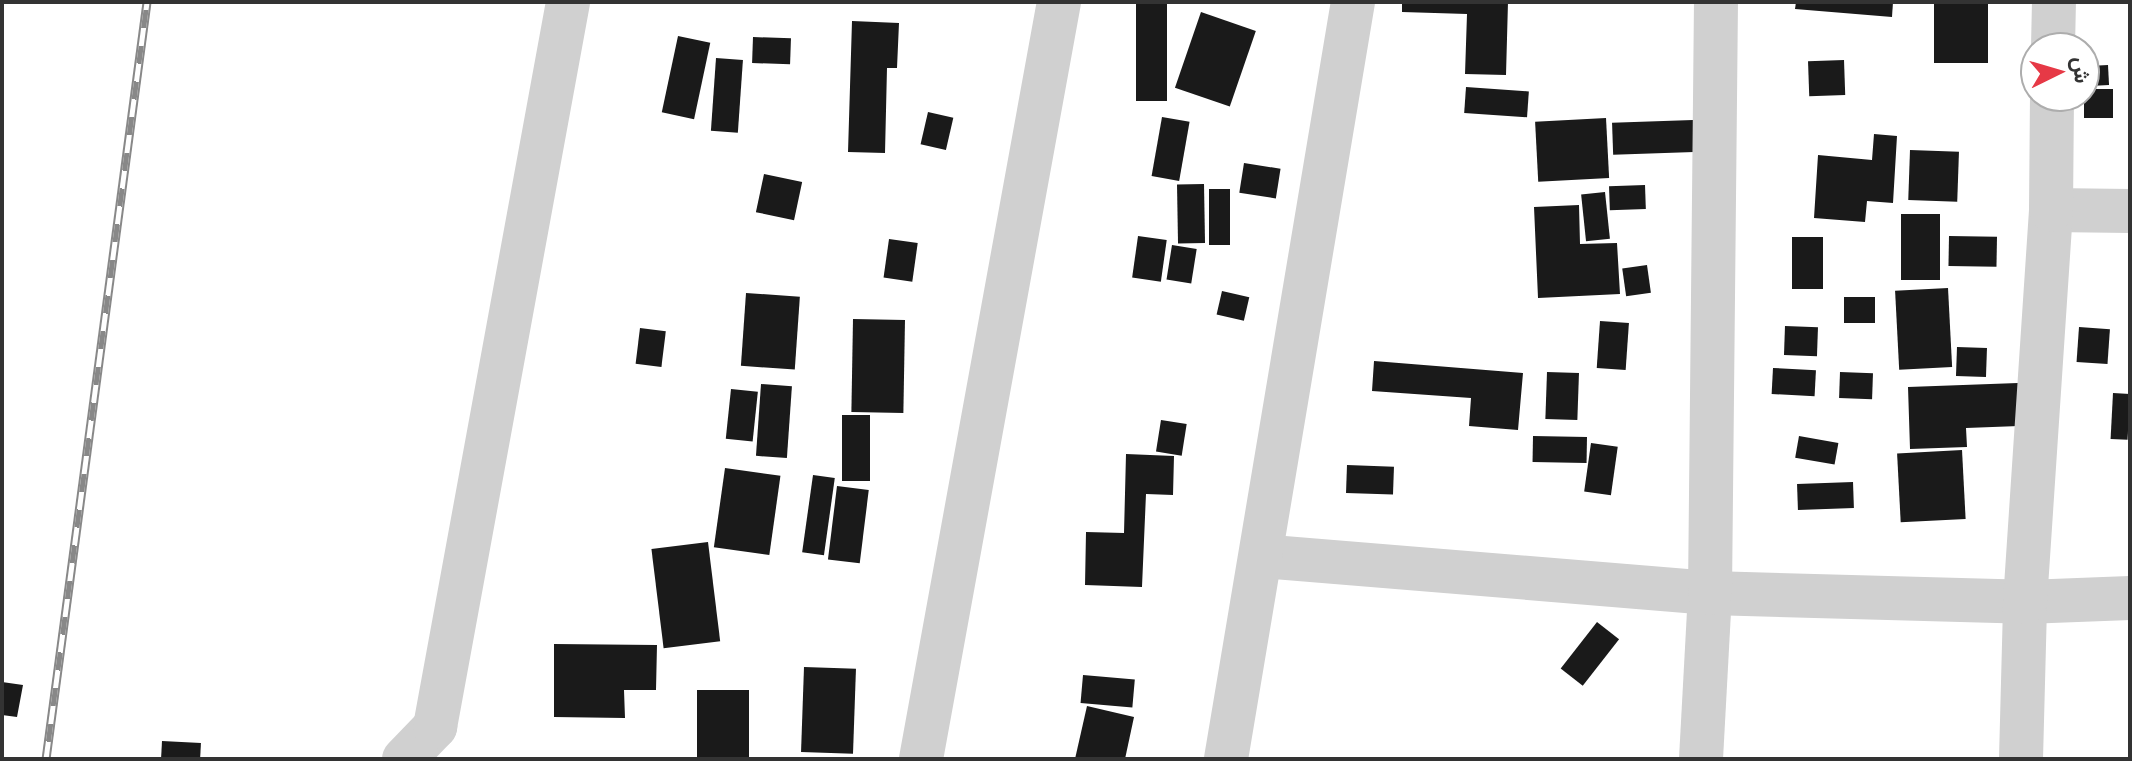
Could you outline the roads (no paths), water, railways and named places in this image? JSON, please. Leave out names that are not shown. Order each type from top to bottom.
[{"type":"street","points":[[404,759],[435,727],[568,2]]},
{"type":"street","points":[[921,759],[1059,2]]},
{"type":"street","points":[[1226,759],[1353,2]]},
{"type":"street","points":[[1701,759],[1710,593],[1716,2]]},
{"type":"street","points":[[2053,32],[2054,2]]},
{"type":"street","points":[[2021,759],[2025,602],[2051,210],[2052,112]]},
{"type":"street","points":[[2051,210],[2130,211]]},
{"type":"street","points":[[1261,556],[1710,593],[2025,602],[2130,598]]},
{"type":"railway","points":[[46,759],[147,2]]}]
